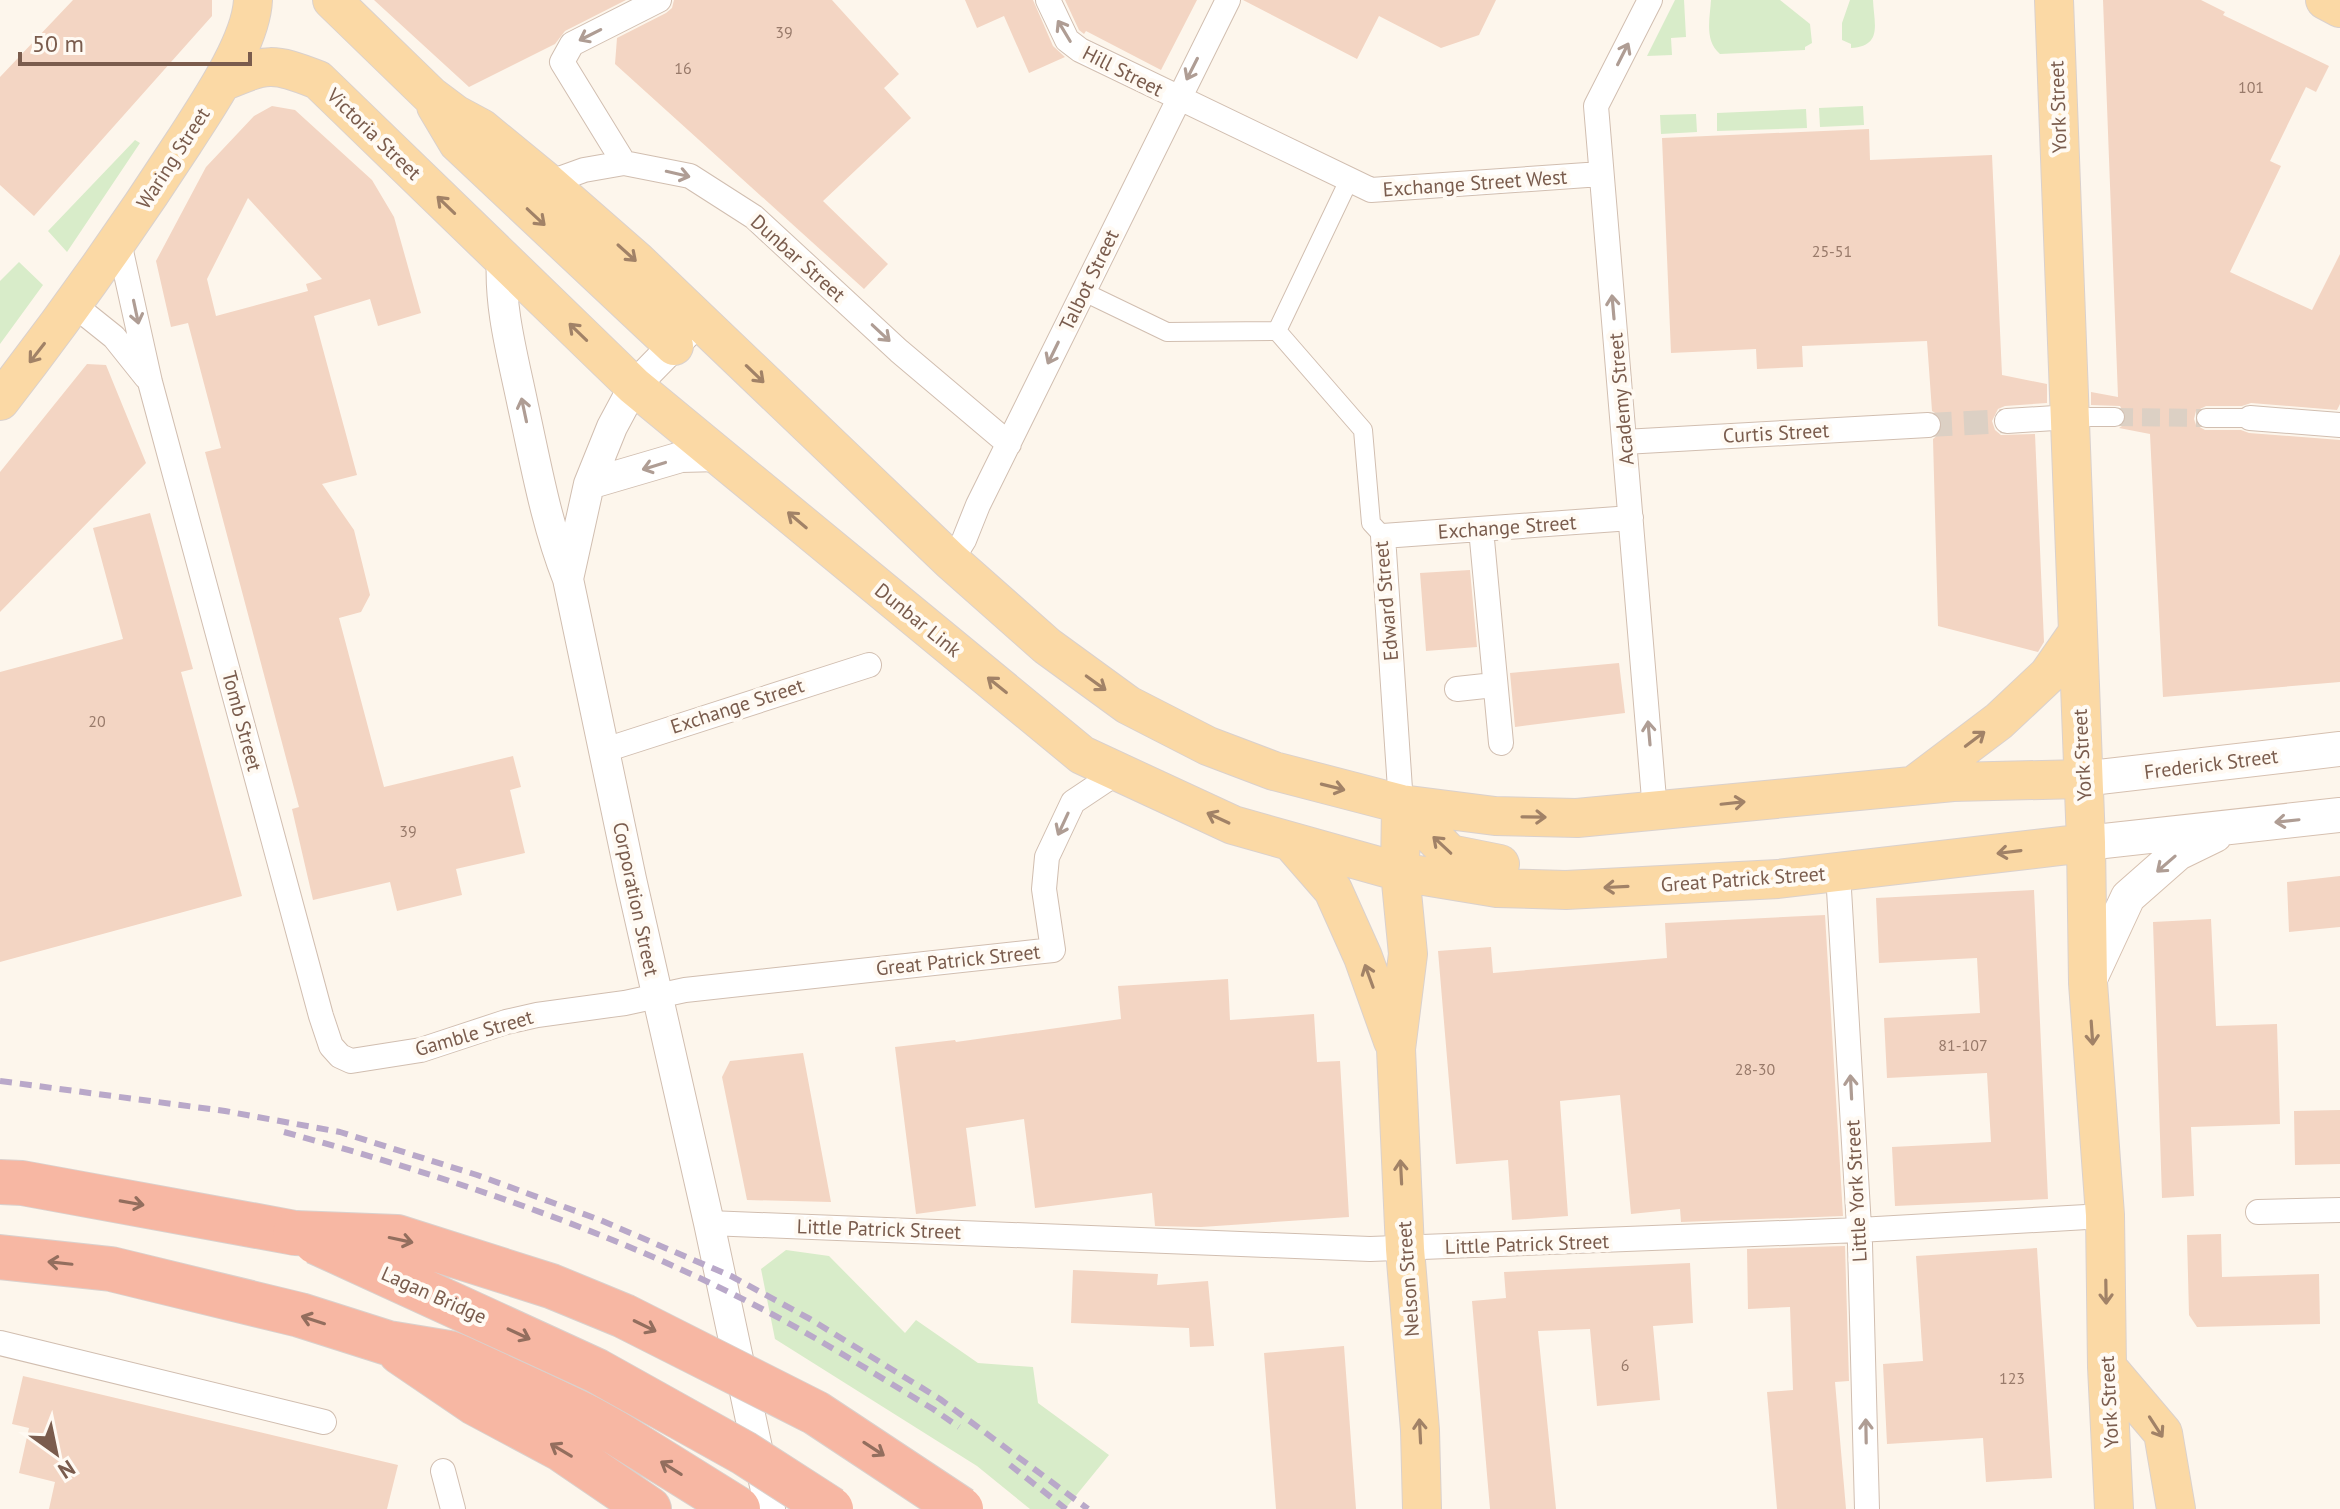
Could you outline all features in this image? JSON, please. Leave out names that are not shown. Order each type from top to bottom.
[{"type":"highway","name":"Lagan Bridge","points":[[0,1182],[22,1183],[295,1233],[597,1371],[744,1453],[831,1509]]},
{"type":"highway","points":[[295,1233],[397,1237],[566,1292],[624,1316],[816,1413],[961,1509]]},
{"type":"highway","points":[[0,1257],[111,1269],[300,1315],[388,1343],[449,1353],[600,1423],[738,1509]]},
{"type":"highway","points":[[388,1343],[475,1403],[561,1449],[649,1509]]},
{"type":"main road","name":"Waring Street","points":[[0,401],[119,242],[222,82],[246,27],[253,0]]},
{"type":"main road","points":[[332,0],[431,96],[481,128],[548,183],[686,333]]},
{"type":"main road","name":"York Street","points":[[2054,0],[2086,843],[2088,983],[2104,1216],[2114,1509]]},
{"type":"main road","points":[[2325,0],[2340,8]]},
{"type":"main road","name":"Victoria Street","points":[[222,82],[276,65],[318,80],[502,259]]},
{"type":"main road","points":[[431,96],[458,143],[686,333],[1047,646],[1128,705],[1208,746],[1274,771],[1401,804],[1508,816],[1577,818],[1988,780],[2082,779]]},
{"type":"main road","name":"Dunbar Link","points":[[502,259],[634,386],[1082,755],[1233,825],[1400,872]]},
{"type":"main road","points":[[1913,786],[1999,721],[2048,675],[2078,632]]},
{"type":"main road","name":"Frederick Street","points":[[2082,779],[2340,749]]},
{"type":"main road","points":[[1401,804],[1450,854],[1501,864],[1566,890]]},
{"type":"main road","name":"Nelson Street","points":[[1401,804],[1400,872],[1408,954],[1396,1049],[1405,1249],[1420,1430],[1422,1509]]},
{"type":"main road","points":[[2086,843],[2340,815]]},
{"type":"main road","points":[[2088,983],[2128,897],[2178,853],[2233,826]]},
{"type":"main road","name":"Nelson Street","points":[[1292,843],[1333,890],[1363,957],[1396,1049]]},
{"type":"main road","name":"Great Patrick Street","points":[[1400,872],[1497,888],[1566,890],[1838,873],[2086,843]]},
{"type":"main road","points":[[2107,1367],[2163,1433],[2176,1509]]},
{"type":"street","points":[[624,163],[562,62],[572,44],[659,0]]},
{"type":"street","name":"Hill Street","points":[[1048,0],[1067,40],[1080,50],[1178,98]]},
{"type":"street","name":"Talbot Street","points":[[951,561],[1228,0]]},
{"type":"street","name":"Academy Street","points":[[1650,0],[1596,106],[1655,811]]},
{"type":"street","name":"Exchange Street West","points":[[1178,98],[1371,190],[1601,174]]},
{"type":"street","name":"Dunbar Street","points":[[548,183],[584,170],[624,163],[690,176],[754,217],[899,351],[1009,444]]},
{"type":"street","points":[[1084,292],[1167,332],[1277,331],[1349,180]]},
{"type":"street","name":"Tomb Street","points":[[119,242],[150,382],[321,1016],[331,1046],[340,1056]]},
{"type":"street","points":[[502,259],[500,288],[511,351],[552,539],[568,579]]},
{"type":"street","name":"Tomb Street","points":[[74,305],[114,337],[150,382]]},
{"type":"street","name":"Edward Street","points":[[1277,331],[1363,430],[1371,523],[1383,536],[1401,804]]},
{"type":"street","name":"Corporation Street","points":[[686,333],[634,386],[612,427],[589,484],[568,579],[770,1509]]},
{"type":"street","points":[[2007,421],[2115,417]]},
{"type":"street","points":[[2206,418],[2340,425]]},
{"type":"street","name":"Curtis Street","points":[[1624,442],[1928,425]]},
{"type":"street","points":[[589,484],[681,457],[719,456]]},
{"type":"street","name":"Exchange Street","points":[[1383,536],[1631,518]]},
{"type":"street","points":[[1481,529],[1501,743]]},
{"type":"street","name":"Exchange Street","points":[[605,750],[869,665]]},
{"type":"street","points":[[1457,689],[1494,685]]},
{"type":"street","name":"Great Patrick Street","points":[[657,996],[685,990],[1053,950],[1044,889],[1047,857],[1073,802],[1118,772]]},
{"type":"street","name":"Little York Street","points":[[1838,873],[1859,1230],[1867,1509]]},
{"type":"street","name":"Gamble Street","points":[[340,1056],[351,1061],[374,1059],[421,1050],[537,1015],[657,996]]},
{"type":"street","points":[[2258,1212],[2340,1210]]},
{"type":"street","name":"Little Patrick Street","points":[[709,1223],[1253,1246],[1405,1249],[1859,1230],[2104,1216]]},
{"type":"street","points":[[0,1343],[324,1422]]},
{"type":"street","points":[[443,1471],[453,1509]]},
{"type":"green space","points":[[1675,0],[1684,0],[1686,37],[1671,38],[1672,55],[1647,56]]},
{"type":"green space","points":[[1711,0],[1780,0],[1810,24],[1812,43],[1805,50],[1720,54],[1710,36]]},
{"type":"green space","points":[[1850,0],[1873,0],[1875,25],[1868,43],[1851,48],[1851,44],[1842,40],[1842,23]]},
{"type":"green space","points":[[1863,106],[1864,125],[1820,127],[1819,108]]},
{"type":"green space","points":[[1806,109],[1807,128],[1717,131],[1717,113]]},
{"type":"green space","points":[[1696,114],[1697,132],[1661,134],[1660,115]]},
{"type":"green space","points":[[135,140],[140,143],[67,252],[48,231]]},
{"type":"green space","points":[[19,262],[43,285],[0,344],[0,281]]},
{"type":"green space","points":[[786,1250],[829,1256],[905,1333],[916,1320],[978,1363],[1033,1367],[1038,1403],[1109,1455],[1065,1509],[1030,1509],[977,1466],[775,1339],[761,1269]]},
{"type":"building","points":[[73,0],[212,0],[212,16],[34,216],[0,185],[0,77]]},
{"type":"building","points":[[374,0],[626,0],[565,31],[555,44],[469,87]]},
{"type":"building","points":[[674,0],[832,0],[899,74],[884,88],[911,118],[823,201],[888,264],[864,289],[615,64],[617,38],[666,13],[672,8]]},
{"type":"building","points":[[965,0],[1033,0],[1053,46],[1065,57],[1029,73],[1004,16],[977,28]]},
{"type":"building","points":[[1065,0],[1197,0],[1161,70],[1086,31],[1084,34],[1079,30]]},
{"type":"building","points":[[1243,0],[1496,0],[1479,35],[1441,48],[1379,16],[1357,59]]},
{"type":"building","points":[[2103,0],[2201,0],[2225,12],[2223,15],[2329,66],[2316,92],[2306,87],[2270,161],[2281,166],[2230,272],[2312,310],[2340,254],[2340,404],[2337,410],[2251,403],[2206,406],[2196,411],[2194,419],[2196,425],[2205,430],[2241,430],[2340,440],[2340,682],[2163,697],[2150,434],[2119,428],[2127,418],[2120,406],[2091,405],[2091,392],[2118,397]]},
{"type":"building","points":[[272,106],[295,110],[372,180],[394,217],[421,313],[378,326],[370,299],[314,316],[357,475],[322,484],[354,530],[370,595],[361,612],[339,618],[384,787],[513,756],[521,787],[510,790],[525,853],[456,869],[462,895],[397,911],[390,882],[313,900],[292,809],[299,807],[205,452],[221,448],[188,323],[171,327],[156,261],[206,167],[254,116]],"holes":[[[248,198],[322,279],[306,284],[308,291],[216,316],[207,279]]]},
{"type":"building","points":[[1869,129],[1870,160],[1992,155],[2002,375],[2047,384],[2047,403],[2005,406],[1998,409],[1992,421],[2001,435],[2035,434],[2044,642],[2038,652],[1938,626],[1933,439],[1941,432],[1943,425],[1940,416],[1932,411],[1927,341],[1802,346],[1803,367],[1757,369],[1756,349],[1671,353],[1662,138]]},
{"type":"building","points":[[87,364],[106,365],[146,463],[0,612],[0,472]]},
{"type":"building","points":[[150,513],[193,669],[181,672],[242,896],[0,962],[0,672],[123,639],[93,528]]},
{"type":"building","points":[[1470,570],[1477,647],[1426,651],[1420,573]]},
{"type":"building","points":[[1619,663],[1625,713],[1515,727],[1510,673]]},
{"type":"building","points":[[2340,876],[2340,927],[2289,932],[2287,882]]},
{"type":"building","points":[[2034,890],[2048,1199],[1895,1206],[1892,1147],[1991,1142],[1987,1073],[1887,1078],[1884,1018],[1980,1013],[1977,958],[1879,963],[1876,898]]},
{"type":"building","points":[[1825,915],[1843,1216],[1681,1222],[1680,1209],[1631,1214],[1620,1095],[1560,1101],[1568,1216],[1512,1220],[1508,1160],[1456,1164],[1438,951],[1491,947],[1493,973],[1667,958],[1665,923]]},
{"type":"building","points":[[2211,919],[2216,1026],[2277,1024],[2280,1124],[2191,1127],[2194,1196],[2162,1198],[2153,922]]},
{"type":"building","points":[[1228,979],[1230,1020],[1314,1014],[1317,1062],[1340,1061],[1349,1217],[1201,1227],[1155,1226],[1152,1193],[1035,1208],[1024,1119],[966,1128],[976,1206],[916,1214],[895,1047],[956,1042],[1121,1019],[1118,986]]},
{"type":"building","points":[[803,1053],[831,1202],[747,1200],[722,1077],[730,1061]]},
{"type":"building","points":[[2340,1110],[2340,1164],[2295,1165],[2294,1111]]},
{"type":"building","points":[[2221,1234],[2222,1277],[2319,1274],[2320,1324],[2197,1327],[2189,1315],[2187,1235]]},
{"type":"building","points":[[1845,1246],[1849,1381],[1835,1382],[1846,1509],[1777,1509],[1767,1392],[1793,1390],[1790,1307],[1748,1309],[1747,1249]]},
{"type":"building","points":[[2037,1248],[2052,1478],[1986,1482],[1983,1438],[1887,1444],[1883,1364],[1923,1361],[1916,1256]]},
{"type":"building","points":[[1690,1263],[1693,1323],[1653,1326],[1660,1400],[1597,1406],[1590,1329],[1538,1331],[1556,1509],[1490,1509],[1472,1301],[1506,1298],[1504,1272]]},
{"type":"building","points":[[1073,1270],[1158,1274],[1157,1285],[1208,1281],[1214,1346],[1190,1347],[1189,1328],[1071,1323]]},
{"type":"building","points":[[1344,1346],[1356,1509],[1276,1509],[1264,1353]]},
{"type":"building","points":[[23,1376],[398,1465],[387,1509],[49,1509],[55,1482],[19,1473],[29,1428],[12,1424]]},
{"type":"tunnel","points":[[2115,417],[2206,418]]},
{"type":"tunnel","points":[[1928,425],[2007,421]]},
{"type":"railway","points":[[0,1081],[225,1111],[340,1132],[477,1175],[600,1220],[731,1276],[810,1319],[940,1399],[1088,1509]]},
{"type":"railway","points":[[284,1132],[469,1187],[650,1256],[787,1322],[959,1427]]},
{"type":"railway","points":[[1010,1465],[1066,1509]]}]
